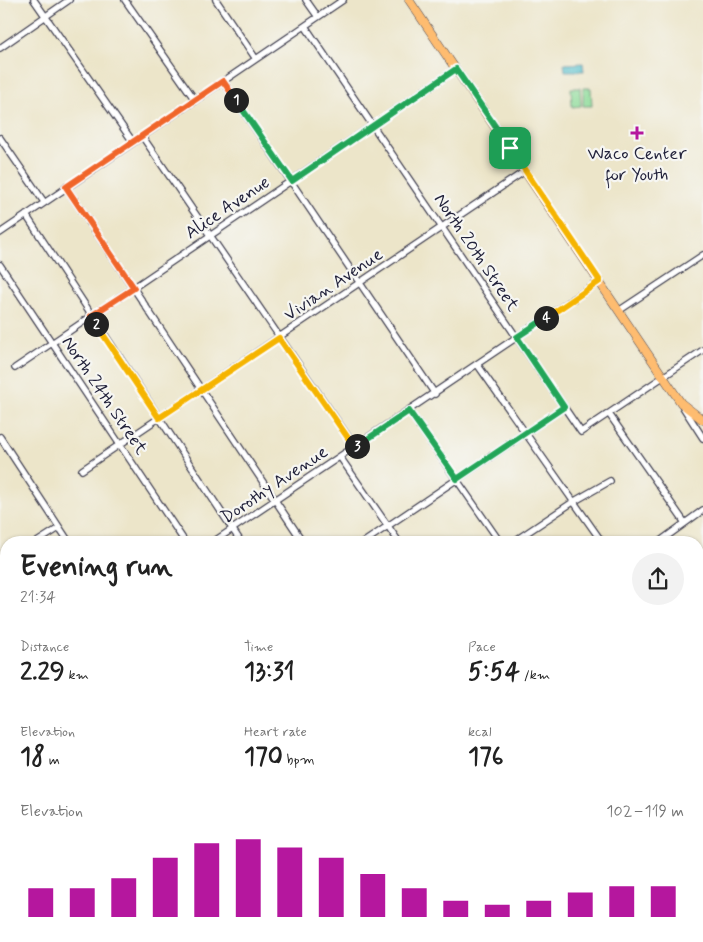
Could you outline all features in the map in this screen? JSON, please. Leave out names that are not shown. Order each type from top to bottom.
[{"type":"main road","points":[[413,1],[456,69],[665,376],[681,403],[703,420]]},
{"type":"street","points":[[34,0],[133,142]]},
{"type":"street","points":[[0,48],[69,0]]},
{"type":"street","points":[[125,0],[194,100]]},
{"type":"street","points":[[216,0],[256,59]]},
{"type":"street","points":[[306,0],[318,17]]},
{"type":"street","points":[[0,233],[343,0]]},
{"type":"street","name":"North 20th Street","points":[[305,26],[581,432],[609,414]]},
{"type":"street","name":"Alice Avenue","points":[[14,368],[373,127],[456,69]]},
{"type":"street","points":[[223,81],[435,394]]},
{"type":"street","points":[[142,136],[355,448]]},
{"type":"street","points":[[0,138],[44,202]]},
{"type":"street","name":"Vivian Avenue","points":[[82,470],[525,171]]},
{"type":"street","points":[[66,187],[299,536]]},
{"type":"street","points":[[26,215],[237,536]]},
{"type":"street","points":[[620,310],[703,255]]},
{"type":"street","name":"North 24th Street","points":[[0,265],[181,536]]},
{"type":"street","name":"Dorothy Avenue","points":[[223,536],[600,281]]},
{"type":"street","points":[[685,523],[609,414],[703,350]]},
{"type":"street","points":[[477,364],[598,536]]},
{"type":"street","points":[[681,403],[703,438]]},
{"type":"street","points":[[373,536],[564,407]]},
{"type":"street","points":[[409,411],[496,536]]},
{"type":"street","points":[[0,437],[64,536]]},
{"type":"street","points":[[340,457],[395,536]]},
{"type":"street","points":[[522,536],[573,502],[610,481]]},
{"type":"street","points":[[667,536],[703,510]]},
{"type":"street","points":[[46,536],[59,528]]},
{"type":"green space","points":[[571,88],[580,88],[581,106],[572,107]]},
{"type":"green space","points":[[583,88],[591,88],[592,106],[583,106]]},
{"type":"water","points":[[583,63],[584,71],[565,71],[564,64]]},
{"type":"place","name":"Waco Center for Youth","points":[[637,133]]},
{"type":"route","points":[[456,69],[510,148],[600,281],[517,337],[564,407],[457,479],[409,411],[355,448],[279,338],[159,418],[91,316],[134,288],[66,187],[223,81],[292,181],[456,69]]}]
